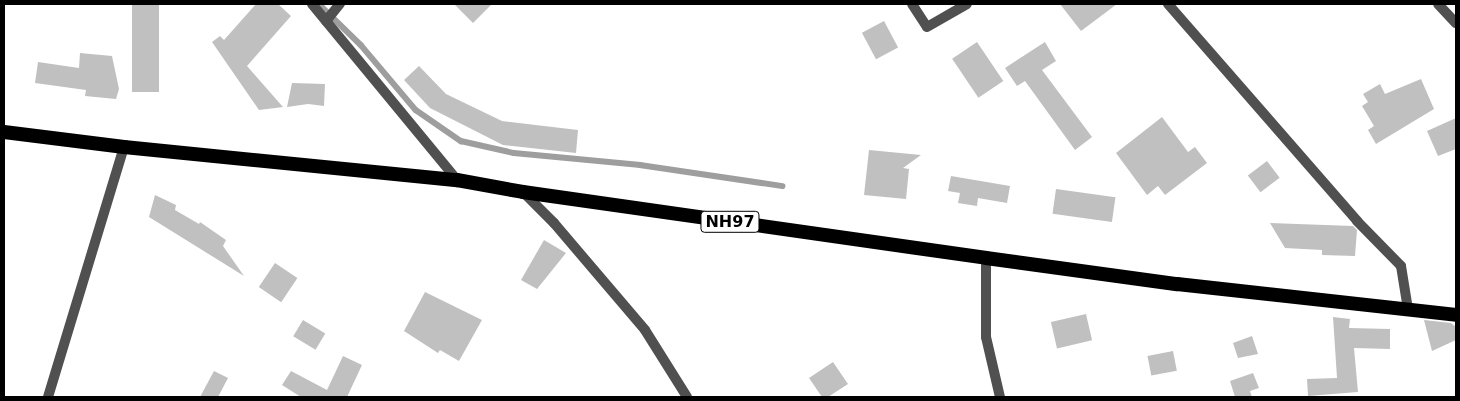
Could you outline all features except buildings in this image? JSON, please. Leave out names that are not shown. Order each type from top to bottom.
[{"type":"highway","name":"NH97","points":[[4,132],[124,147],[457,180],[523,192],[1177,284],[1456,315]]},
{"type":"street","points":[[312,4],[457,180]]},
{"type":"street","points":[[326,21],[340,4]]},
{"type":"street","points":[[912,4],[928,27],[967,4]]},
{"type":"street","points":[[1168,4],[1357,221],[1401,266],[1408,309]]},
{"type":"street","points":[[1438,4],[1456,23]]},
{"type":"street","points":[[48,397],[124,147]]},
{"type":"street","points":[[523,192],[554,224],[645,330],[687,397]]},
{"type":"street","points":[[986,258],[986,337],[1000,397]]},
{"type":"waterway","points":[[319,4],[361,45],[416,110],[461,141],[514,153],[640,165],[782,186]]}]
